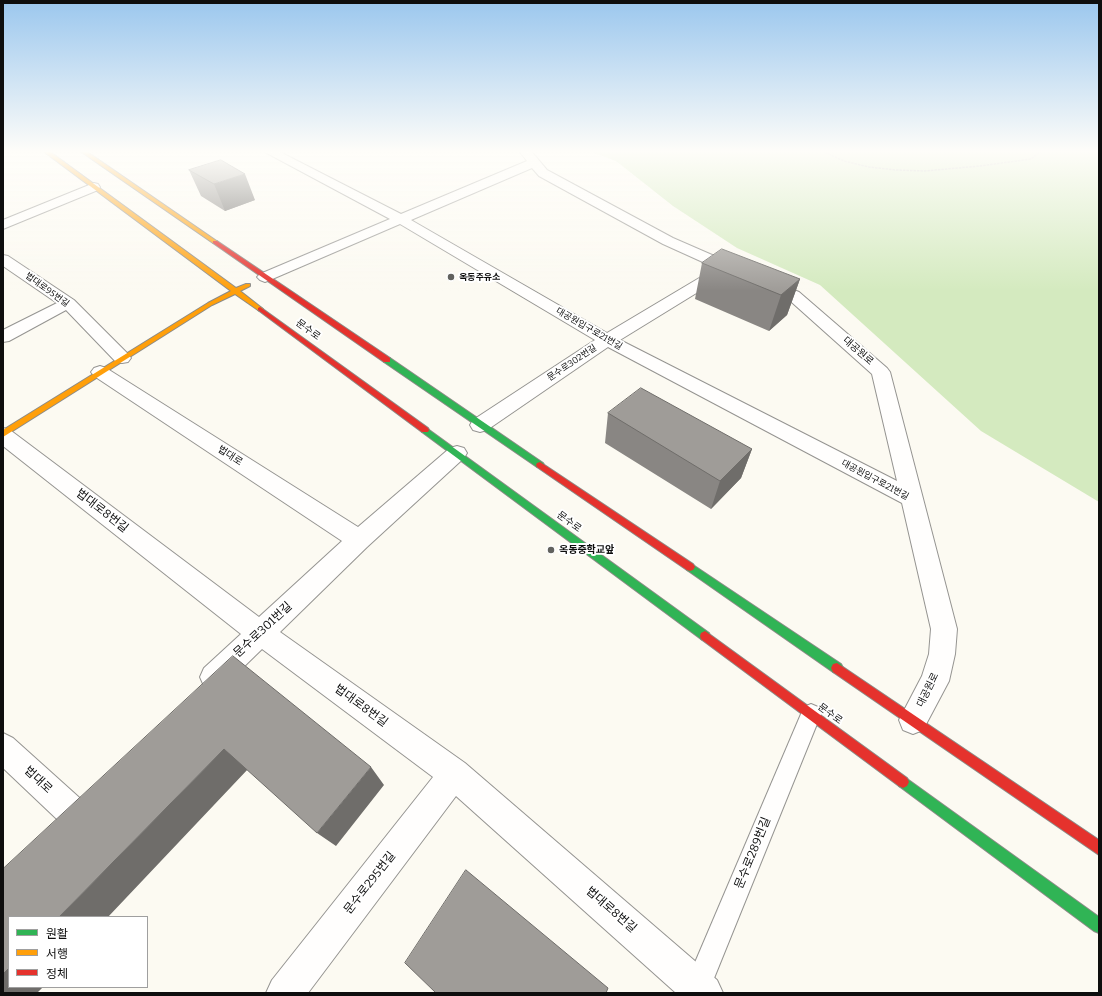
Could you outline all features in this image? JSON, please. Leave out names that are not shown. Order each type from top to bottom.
[{"type":"main road","name":"문수로","points":[[108,197],[1099,926]]},
{"type":"main road","name":"문수로","points":[[150,197],[1099,848]]},
{"type":"main road","points":[[3,434],[210,304],[265,277]]},
{"type":"street","points":[[3,225],[69,197]]},
{"type":"street","name":"대공원입구로21번길","points":[[358,197],[402,220],[607,340],[913,499]]},
{"type":"street","points":[[265,277],[402,220],[447,197]]},
{"type":"street","name":"대공원로","points":[[587,197],[668,242],[793,295],[881,372],[944,629],[942,654],[935,681],[913,720]]},
{"type":"street","name":"법대로95번길","points":[[3,259],[68,303],[122,358]]},
{"type":"street","name":"문수로302번길","points":[[480,425],[607,340],[728,268]]},
{"type":"street","points":[[3,277],[19,270]]},
{"type":"street","points":[[3,337],[68,303]]},
{"type":"street","name":"법대로","points":[[100,372],[360,540]]},
{"type":"street","name":"법대로8번길","points":[[3,434],[260,633],[454,774],[699,991]]},
{"type":"street","name":"문수로301번길","points":[[198,693],[360,540],[457,453]]},
{"type":"street","name":"법대로","points":[[3,748],[72,812]]},
{"type":"street","name":"문수로295번길","points":[[285,993],[454,774]]},
{"type":"lane","name":"문수로289번길","points":[[699,991],[811,714]]},
{"type":"green space","points":[[662,197],[1099,197],[1099,502],[981,431],[820,285],[737,248]]},
{"type":"building","points":[[722,249],[800,279],[781,295],[702,263]]},
{"type":"building","points":[[641,388],[752,449],[720,481],[608,413]]},
{"type":"building","points":[[233,656],[371,767],[317,833],[224,749],[60,916],[8,916],[8,969],[3,974],[3,869]]},
{"type":"building","points":[[466,870],[608,988],[606,993],[436,993],[405,963]]},
{"type":"traffic: fast","points":[[387,360],[540,465]]},
{"type":"traffic: fast","points":[[425,430],[705,636]]},
{"type":"traffic: fast","points":[[690,567],[837,668]]},
{"type":"traffic: fast","points":[[903,782],[1099,926]]},
{"type":"traffic: slow","points":[[108,197],[260,309]]},
{"type":"traffic: slow","points":[[150,197],[215,242]]},
{"type":"traffic: slow","points":[[3,434],[210,304],[248,285]]},
{"type":"traffic: jam","points":[[215,242],[387,360]]},
{"type":"traffic: jam","points":[[260,309],[425,430]]},
{"type":"traffic: jam","points":[[540,465],[690,567]]},
{"type":"traffic: jam","points":[[705,636],[903,782]]},
{"type":"traffic: jam","points":[[837,668],[1099,848]]},
{"type":"place","name":"옥동주유소","points":[[451,277]]},
{"type":"place","name":"옥동중학교앞","points":[[551,550]]}]
